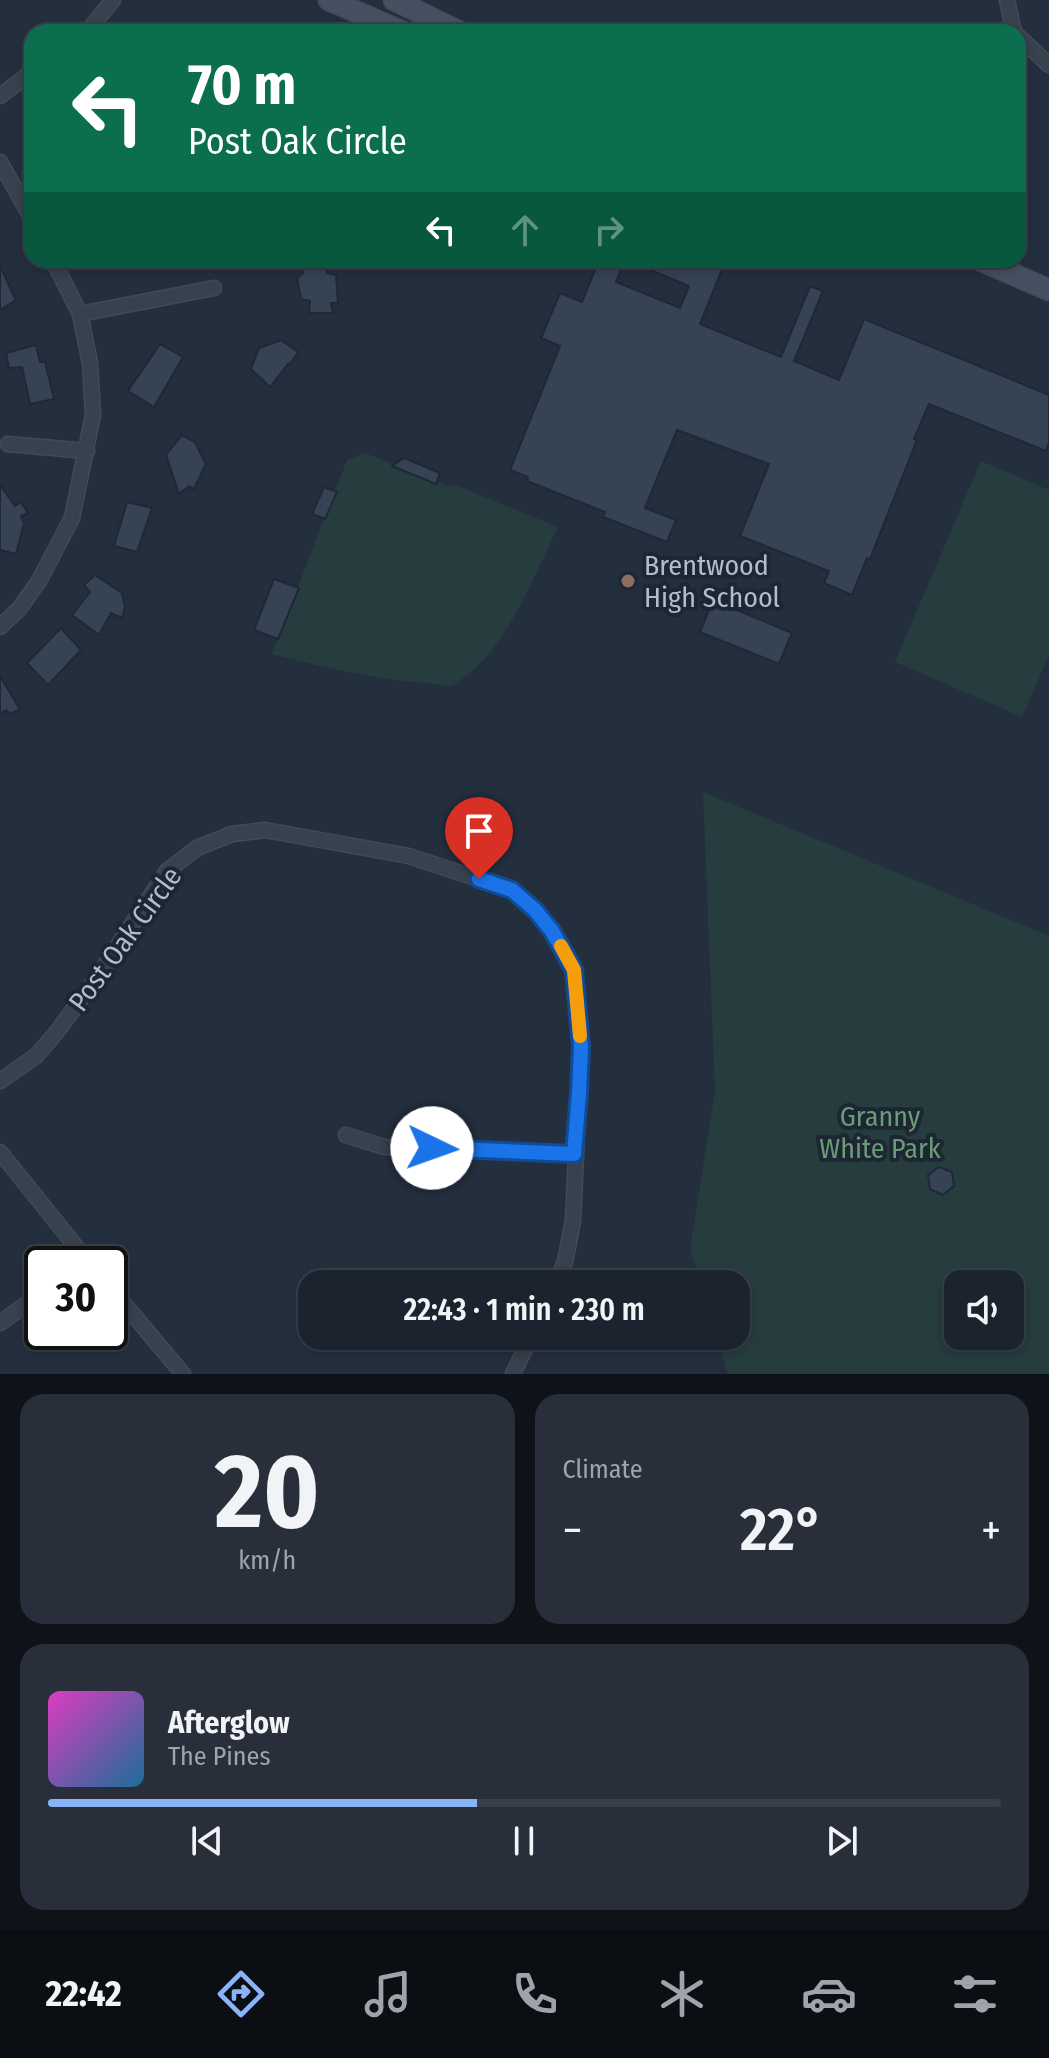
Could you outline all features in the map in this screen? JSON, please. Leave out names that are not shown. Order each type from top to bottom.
[{"type":"main road","points":[[329,0],[384,24]]},
{"type":"main road","points":[[394,0],[444,24]]},
{"type":"main road","points":[[998,268],[1049,290]]},
{"type":"street","points":[[94,24],[113,0]]},
{"type":"street","points":[[1007,0],[1013,24]]},
{"type":"street","points":[[1026,43],[1049,65]]},
{"type":"street","points":[[0,96],[24,78]]},
{"type":"street","points":[[0,162],[24,205]]},
{"type":"street","points":[[0,627],[19,609],[39,581],[72,518],[93,415],[90,363],[80,314],[57,268]]},
{"type":"street","points":[[80,314],[214,288]]},
{"type":"street","points":[[8,444],[87,451]]},
{"type":"street","name":"Post Oak Circle","points":[[0,1081],[36,1056],[56,1033],[167,871],[197,848],[232,834],[265,830],[409,856],[512,890],[535,910],[552,931],[574,970],[581,1047],[573,1221],[561,1270]]},
{"type":"street","points":[[346,1135],[384,1147],[574,1154]]},
{"type":"street","points":[[0,1152],[73,1246]]},
{"type":"street","points":[[0,1323],[24,1306]]},
{"type":"street","points":[[128,1308],[183,1374]]},
{"type":"street","points":[[513,1374],[524,1350]]},
{"type":"green space","points":[[365,453],[558,527],[527,593],[502,636],[471,672],[452,686],[387,679],[272,654],[347,460]]},
{"type":"green space","points":[[981,461],[1049,490],[1049,655],[1022,717],[895,662]]},
{"type":"green space","name":"Granny White Park","points":[[703,792],[1049,936],[1049,1374],[728,1374],[720,1350],[750,1350],[750,1270],[696,1270],[690,1250],[715,1091]]},
{"type":"building","points":[[0,266],[16,300],[0,310]]},
{"type":"building","points":[[302,268],[327,268],[327,273],[336,275],[338,303],[331,303],[333,313],[309,313],[310,301],[301,299],[297,278],[303,273]]},
{"type":"building","points":[[596,268],[622,268],[616,282],[680,308],[689,286],[645,268],[723,268],[700,324],[781,357],[810,286],[823,291],[794,361],[839,380],[864,319],[1049,395],[1049,443],[1046,451],[929,404],[870,559],[867,558],[852,595],[824,583],[829,571],[740,536],[769,464],[677,430],[645,508],[676,520],[667,542],[603,517],[605,512],[527,481],[528,477],[510,470],[560,346],[541,338],[560,293],[582,302]]},
{"type":"building","points":[[281,340],[298,352],[270,387],[251,369],[259,348]]},
{"type":"building","points":[[160,344],[183,357],[154,407],[128,391]]},
{"type":"building","points":[[36,345],[40,362],[45,362],[54,399],[30,404],[22,367],[9,368],[6,353]]},
{"type":"building","points":[[182,435],[195,442],[206,464],[194,489],[189,486],[179,494],[166,455]]},
{"type":"building","points":[[404,458],[440,473],[436,484],[392,466]]},
{"type":"building","points":[[0,485],[15,506],[21,502],[28,513],[21,516],[24,523],[16,554],[0,550]]},
{"type":"building","points":[[324,487],[337,492],[325,519],[312,514]]},
{"type":"building","points":[[127,502],[152,508],[137,552],[114,546]]},
{"type":"building","points":[[95,575],[122,593],[125,607],[122,618],[111,613],[99,635],[72,615],[90,592],[84,585]]},
{"type":"building","points":[[274,579],[299,588],[278,639],[254,630]]},
{"type":"building","points":[[713,600],[792,633],[779,664],[700,632]]},
{"type":"building","points":[[61,628],[81,650],[48,685],[27,663]]},
{"type":"building","points":[[0,676],[20,709],[10,714],[6,710],[0,714]]},
{"type":"building","points":[[939,1167],[952,1172],[954,1186],[943,1195],[930,1189],[928,1175]]},
{"type":"slow traffic","points":[[561,946],[574,970],[580,1036]]},
{"type":"place","name":"Brentwood High School","points":[[628,581]]},
{"type":"route","points":[[432,1148],[574,1154],[581,1047],[574,970],[552,931],[535,910],[512,890],[479,879]]}]
